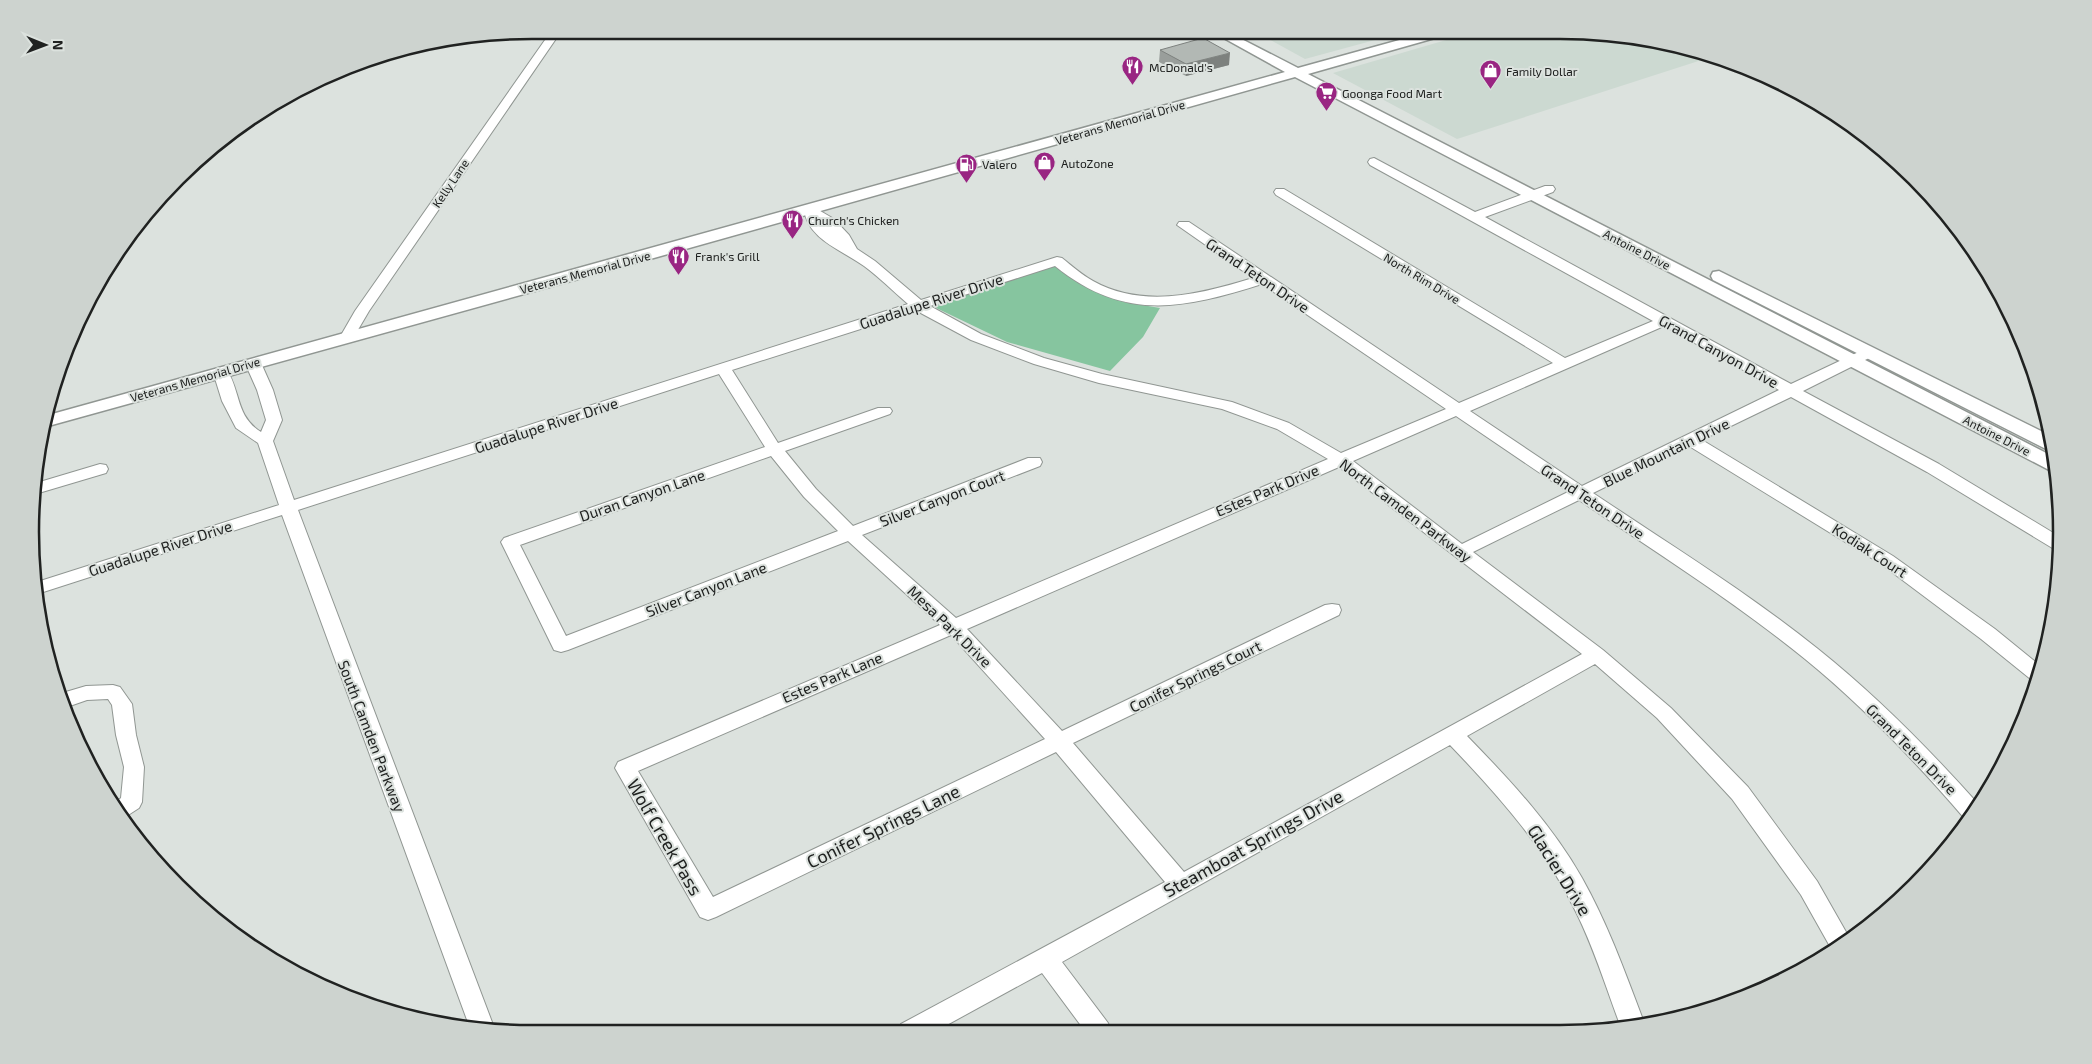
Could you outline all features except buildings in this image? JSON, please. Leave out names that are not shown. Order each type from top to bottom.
[{"type":"main road","name":"Antoine Drive","points":[[1235,39],[1304,70],[1436,140],[1532,196],[2048,462]]},
{"type":"main road","name":"Antoine Drive","points":[[1256,39],[1304,70]]},
{"type":"main road","name":"Veterans Memorial Drive","points":[[52,420],[1416,39]]},
{"type":"main road","name":"Antoine Drive","points":[[1436,140],[1549,190],[2045,441]]},
{"type":"street","name":"Kelly Lane","points":[[347,337],[362,311],[551,39]]},
{"type":"street","name":"Grand Canyon Drive","points":[[1374,162],[1933,468],[2053,541]]},
{"type":"street","points":[[1474,217],[1549,190]]},
{"type":"street","name":"North Rim Drive","points":[[1280,192],[1563,363]]},
{"type":"street","name":"North Camden Parkway","points":[[810,209],[811,218],[820,230],[836,244],[851,251],[870,264],[919,306],[976,337],[1040,361],[1107,380],[1203,399],[1266,419],[1298,434],[1339,459],[1596,655],[1664,713],[1740,794],[1809,888],[1838,939]]},
{"type":"street","name":"Grand Teton Drive","points":[[1184,225],[1745,604],[1814,655],[1888,723],[1929,764],[1969,808]]},
{"type":"street","name":"Guadalupe River Drive","points":[[42,586],[1057,261],[1088,284],[1107,292],[1128,298],[1160,301],[1202,298],[1264,278]]},
{"type":"street","name":"Estes Park Drive","points":[[953,625],[1664,320]]},
{"type":"street","name":"Blue Mountain Drive","points":[[1461,552],[1870,352]]},
{"type":"street","points":[[221,372],[230,400],[244,428],[266,441],[274,420],[265,390],[253,363]]},
{"type":"street","name":"Mesa Park Drive","points":[[724,368],[745,407],[773,449],[796,478],[850,533],[953,625],[1059,742],[1180,884]]},
{"type":"street","name":"Duran Canyon Lane","points":[[561,645],[510,542],[884,411]]},
{"type":"street","name":"Kodiak Court","points":[[1690,440],[1887,560],[1980,628],[2033,670]]},
{"type":"street","name":"South Camden Parkway","points":[[266,441],[288,507],[480,1022]]},
{"type":"street","name":"Silver Canyon Court","points":[[850,533],[1034,462]]},
{"type":"street","points":[[41,487],[100,469]]},
{"type":"street","name":"Silver Canyon Lane","points":[[561,645],[850,533]]},
{"type":"street","name":"Conifer Springs Court","points":[[1059,742],[1332,610]]},
{"type":"street","name":"Estes Park Lane","points":[[712,729],[953,625]]},
{"type":"street","name":"Steamboat Springs Drive","points":[[923,1025],[1596,655]]},
{"type":"street","points":[[68,699],[86,693],[113,692],[122,704],[126,735],[134,767],[124,807]]},
{"type":"street","name":"Wolf Creek Pass","points":[[708,910],[625,768],[712,729]]},
{"type":"street","name":"Glacier Drive","points":[[1452,734],[1492,774],[1518,804],[1566,872],[1585,906],[1610,962],[1631,1020]]},
{"type":"street","name":"Conifer Springs Lane","points":[[708,910],[1059,742]]},
{"type":"street","points":[[1046,959],[1095,1025]]},
{"type":"shaded area","points":[[1269,39],[1379,39],[1305,59]]},
{"type":"shaded area","points":[[1450,39],[1592,40],[1656,48],[1702,60],[1457,139],[1333,73]]},
{"type":"green space","points":[[1055,266],[1078,282],[1124,302],[1160,308],[1143,337],[1110,371],[1007,342],[932,306]]},
{"type":"place","name":"McDonald's","points":[[1133,86]]},
{"type":"place","name":"Family Dollar","points":[[1490,90]]},
{"type":"place","name":"Goonga Food Mart","points":[[1326,112]]},
{"type":"place","name":"AutoZone","points":[[1045,182]]},
{"type":"place","name":"Valero","points":[[966,183]]},
{"type":"place","name":"Church's Chicken","points":[[792,239]]},
{"type":"place","name":"Frank's Grill","points":[[679,275]]}]
